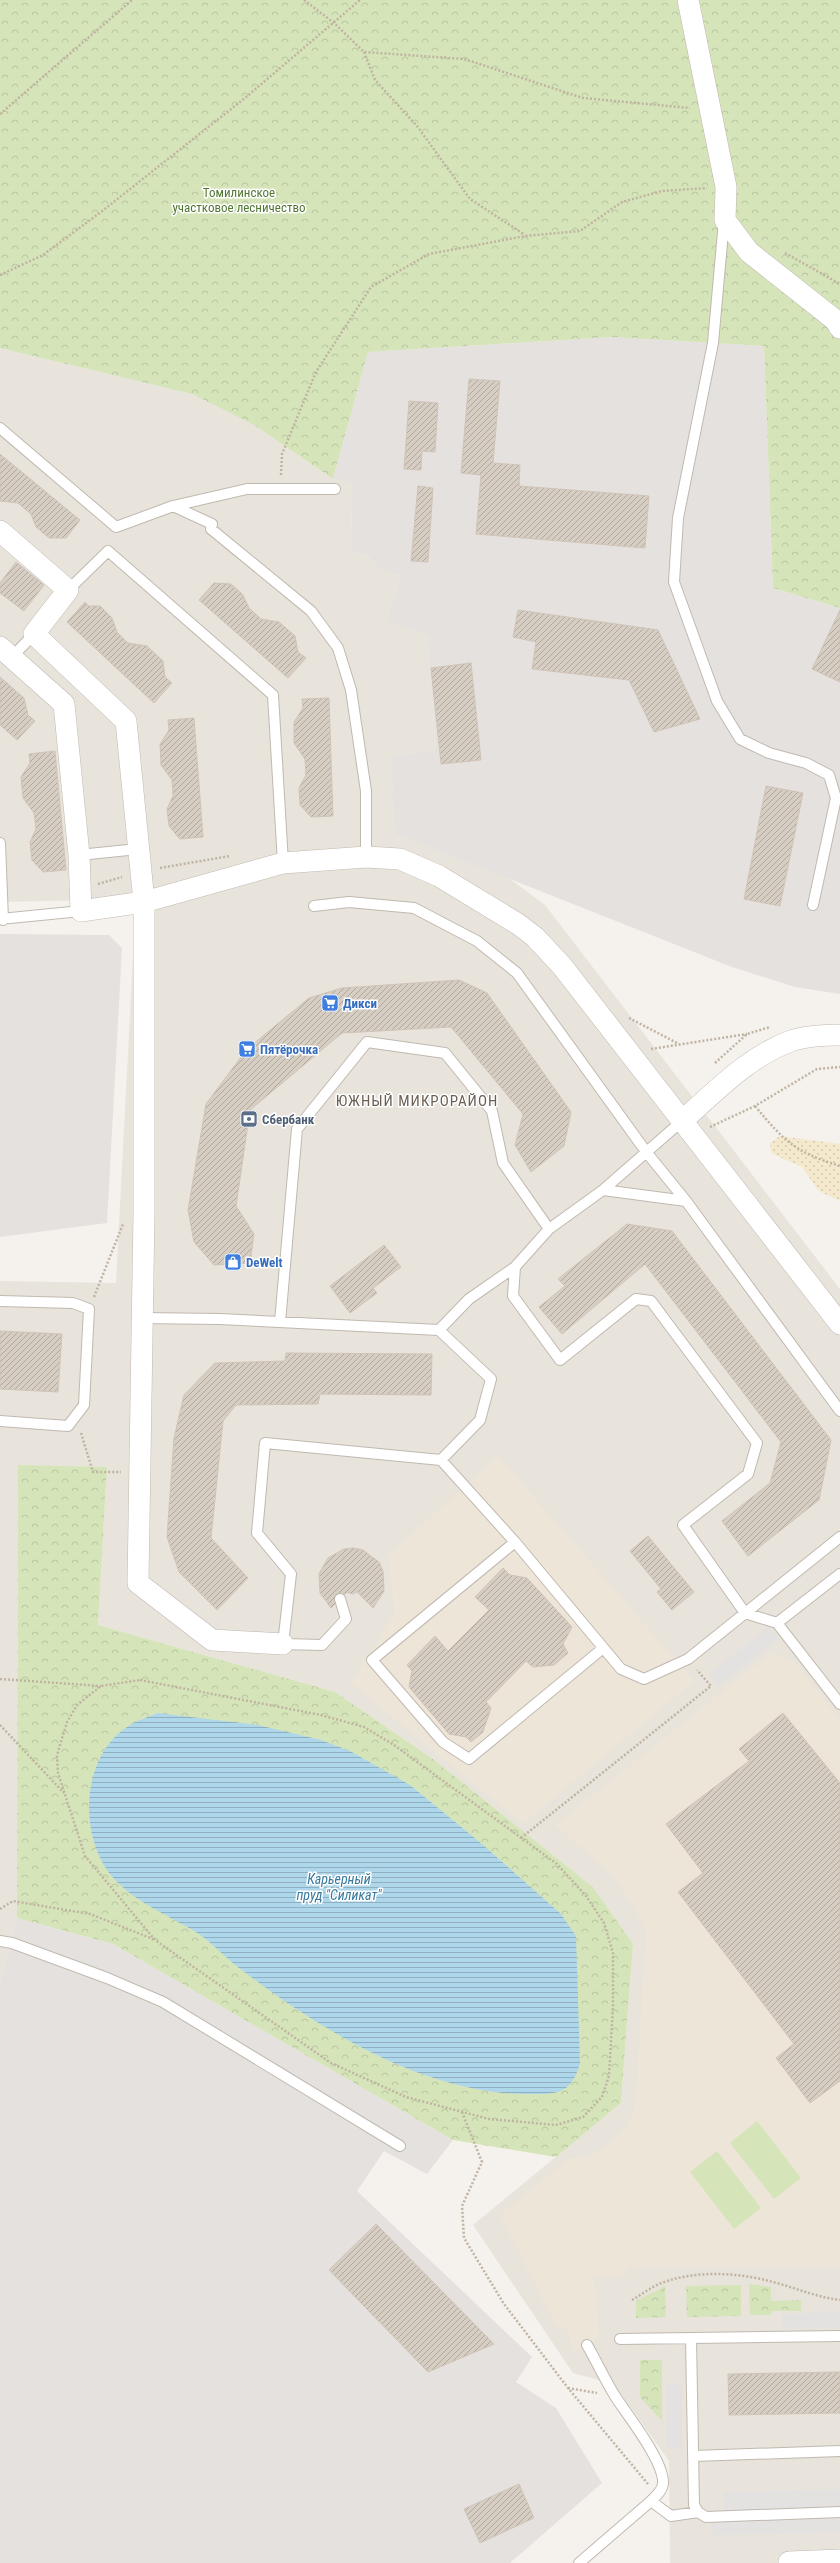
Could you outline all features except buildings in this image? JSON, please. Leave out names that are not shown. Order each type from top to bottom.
[{"type":"street","points":[[688,0],[726,187],[724,220],[749,252],[835,320],[840,328]]},
{"type":"street","points":[[0,531],[68,590],[34,634],[126,721],[144,902],[138,1583],[212,1640],[283,1644]]},
{"type":"street","points":[[6,652],[64,704],[79,855],[81,911],[144,902],[283,863],[366,857],[400,859],[439,876],[487,904],[535,937],[562,966],[840,1324]]},
{"type":"street","points":[[688,1128],[733,1075],[763,1055],[792,1041],[840,1035]]},
{"type":"street","points":[[788,2562],[840,2560]]},
{"type":"lane","points":[[724,220],[713,343],[678,518],[674,582],[716,701],[740,738],[769,753],[806,763],[829,775],[836,798],[813,905]]},
{"type":"lane","points":[[0,428],[116,527],[173,506],[247,489],[335,489]]},
{"type":"lane","points":[[173,506],[212,524],[211,529],[310,611],[338,648],[351,690],[366,791],[366,857]]},
{"type":"lane","points":[[68,590],[108,550],[273,696],[283,863]]},
{"type":"lane","points":[[6,652],[34,634]]},
{"type":"lane","points":[[0,843],[1,919],[81,911]]},
{"type":"lane","points":[[79,855],[138,849]]},
{"type":"lane","points":[[314,906],[349,902],[414,908],[477,942],[517,973],[647,1153],[686,1200],[840,1411]]},
{"type":"lane","points":[[280,1322],[297,1129],[368,1042],[446,1053],[492,1111],[502,1163],[549,1229]]},
{"type":"lane","points":[[439,1330],[469,1299],[515,1267],[549,1229],[603,1190],[647,1153],[688,1128]]},
{"type":"lane","points":[[603,1190],[686,1200]]},
{"type":"lane","points":[[515,1267],[513,1296],[560,1360],[636,1299],[651,1301],[757,1442],[748,1474],[683,1525],[745,1613],[777,1623],[840,1704]]},
{"type":"lane","points":[[0,1301],[73,1303],[89,1309],[84,1404],[68,1426],[0,1421]]},
{"type":"lane","points":[[141,1318],[280,1322],[439,1330],[491,1380],[480,1420],[441,1460]]},
{"type":"lane","points":[[340,1599],[346,1619],[322,1644],[283,1644],[291,1574],[257,1533],[265,1443],[441,1460],[515,1542],[621,1669],[644,1679],[688,1659],[840,1537]]},
{"type":"lane","points":[[515,1542],[372,1660],[442,1742],[470,1759],[602,1648]]},
{"type":"lane","points":[[777,1623],[840,1574]]},
{"type":"lane","points":[[0,1940],[100,1975],[163,2002],[400,2146]]},
{"type":"lane","points":[[620,2339],[840,2336]]},
{"type":"lane","points":[[691,2338],[694,2505],[698,2512],[706,2517],[840,2512]]},
{"type":"lane","points":[[578,2563],[654,2498],[663,2484],[660,2470],[651,2451],[616,2396],[587,2345]]},
{"type":"lane","points":[[693,2456],[840,2451]]},
{"type":"lane","points":[[654,2498],[671,2516],[698,2512]]},
{"type":"path","points":[[0,114],[132,0]]},
{"type":"path","points":[[304,0],[334,23],[364,52],[374,80],[417,126],[470,199],[525,236]]},
{"type":"path","points":[[0,275],[43,255],[61,242],[244,98],[360,0]]},
{"type":"path","points":[[364,52],[464,59],[583,98],[710,110]]},
{"type":"path","points":[[280,489],[282,454],[316,372],[371,287],[429,254],[525,236],[580,231],[622,202],[662,191],[726,187]]},
{"type":"path","points":[[152,870],[236,855]]},
{"type":"path","points":[[625,1016],[680,1044]]},
{"type":"path","points":[[628,1052],[747,1034]]},
{"type":"path","points":[[688,1128],[755,1106],[790,1083],[817,1069],[840,1067]]},
{"type":"path","points":[[755,1106],[780,1136],[804,1154],[840,1166]]},
{"type":"path","points":[[89,1309],[124,1222]]},
{"type":"path","points":[[76,1415],[93,1472],[140,1473]]},
{"type":"path","points":[[521,1838],[711,1686],[688,1659]]},
{"type":"path","points":[[0,1679],[101,1686],[140,1680],[321,1715],[364,1727],[394,1745],[557,1864],[586,1896],[604,1923],[613,1953],[613,2006],[610,2076],[602,2097],[583,2118],[556,2125],[490,2119],[406,2097],[331,2063],[155,1940],[90,1914],[13,1901],[0,1910]]},
{"type":"path","points":[[101,1686],[77,1705],[67,1722],[57,1754],[58,1773],[85,1856],[155,1940]]},
{"type":"path","points":[[0,1725],[65,1793]]},
{"type":"path","points":[[462,2112],[482,2162],[462,2206],[464,2238],[504,2304],[654,2498]]},
{"type":"path","points":[[632,2300],[658,2285],[683,2277],[712,2274],[770,2281],[815,2296],[840,2300]]},
{"type":"path","points":[[568,2388],[616,2396]]},
{"type":"shaded area","points":[[612,337],[764,346],[773,588],[840,608],[840,994],[795,987],[732,967],[396,834],[390,757],[436,749],[427,635],[387,621],[402,577],[378,568],[368,556],[352,551],[351,483],[333,479],[368,352]]},
{"type":"shaded area","name":"ЮЖНЫЙ МИКРОРАЙОН","points":[[0,348],[192,394],[254,425],[333,479],[351,483],[352,551],[368,556],[378,568],[402,577],[427,634],[436,749],[390,757],[393,792],[545,905],[840,1289],[840,2563],[670,2563],[669,2461],[614,2384],[573,2373],[473,2225],[621,2103],[633,1944],[593,1887],[433,1759],[335,1692],[98,1625],[107,1467],[18,1466],[17,1918],[0,1982],[0,1281],[116,1283],[136,899],[0,902]]},
{"type":"shaded area","points":[[0,934],[109,935],[122,948],[107,1223],[0,1237]]},
{"type":"shaded area","points":[[498,1456],[694,1681],[523,1824],[351,1683],[395,1613],[388,1556]]},
{"type":"shaded area","points":[[768,1627],[778,1639],[718,1686],[709,1674]]},
{"type":"shaded area","points":[[771,1653],[793,1660],[840,1720],[840,2267],[627,2267],[625,2278],[594,2277],[599,2337],[575,2351],[565,2327],[556,2326],[500,2215],[569,2158],[588,2157],[611,2142],[625,2128],[635,2109],[646,1930],[632,1904],[613,1876],[555,1825]]},
{"type":"shaded area","points":[[17,1918],[113,1944],[453,2140],[427,2174],[384,2151],[357,2191],[532,2357],[516,2382],[556,2408],[602,2483],[510,2563],[0,2563],[0,1982]]},
{"type":"shaded area","points":[[840,2312],[840,2328],[783,2329],[782,2314]]},
{"type":"shaded area","points":[[666,2384],[682,2384],[682,2448],[667,2448]]},
{"type":"shaded area","points":[[840,2489],[840,2533],[712,2535],[711,2520],[724,2520],[724,2492]]},
{"type":"green space","name":"Томилинское участковое лесничество","points":[[0,0],[840,0],[840,608],[773,588],[764,346],[612,337],[368,352],[333,479],[254,425],[192,394],[0,348]]},
{"type":"green space","points":[[18,1465],[107,1467],[98,1625],[335,1692],[433,1759],[593,1887],[633,1944],[621,2103],[556,2157],[453,2140],[113,1944],[17,1918]]},
{"type":"green space","points":[[757,2121],[801,2178],[774,2199],[730,2143]]},
{"type":"green space","points":[[717,2151],[761,2208],[734,2229],[690,2172]]},
{"type":"green space","points":[[749,2284],[771,2287],[771,2301],[801,2300],[801,2311],[772,2311],[771,2315],[750,2315]]},
{"type":"green space","points":[[741,2285],[741,2316],[687,2317],[686,2286]]},
{"type":"green space","points":[[665,2286],[666,2317],[636,2318],[636,2301]]},
{"type":"green space","points":[[640,2360],[662,2360],[662,2421],[640,2397]]},
{"type":"sand","points":[[780,1136],[840,1144],[840,1201],[819,1191],[802,1167],[771,1153],[770,1143]]},
{"type":"water","name":"Карьерный пруд \"Силикат\"","points":[[157,1713],[258,1725],[321,1740],[350,1751],[410,1785],[482,1844],[561,1914],[576,1936],[580,2063],[572,2082],[560,2091],[544,2094],[523,2094],[484,2090],[446,2082],[409,2069],[372,2053],[336,2034],[302,2013],[239,1968],[199,1934],[144,1903],[119,1884],[109,1873],[101,1860],[94,1843],[90,1825],[89,1806],[91,1787],[96,1769],[104,1752],[115,1737],[133,1723]]},
{"type":"place","name":"Дикси","points":[[330,1003]]},
{"type":"place","name":"Пятёрочка","points":[[247,1049]]},
{"type":"place","name":"Сбербанк","points":[[249,1119]]},
{"type":"place","name":"DeWelt","points":[[233,1262]]},
{"type":"district","name":"ЮЖНЫЙ МИКРОРАЙОН","points":[[417,1101]]}]
